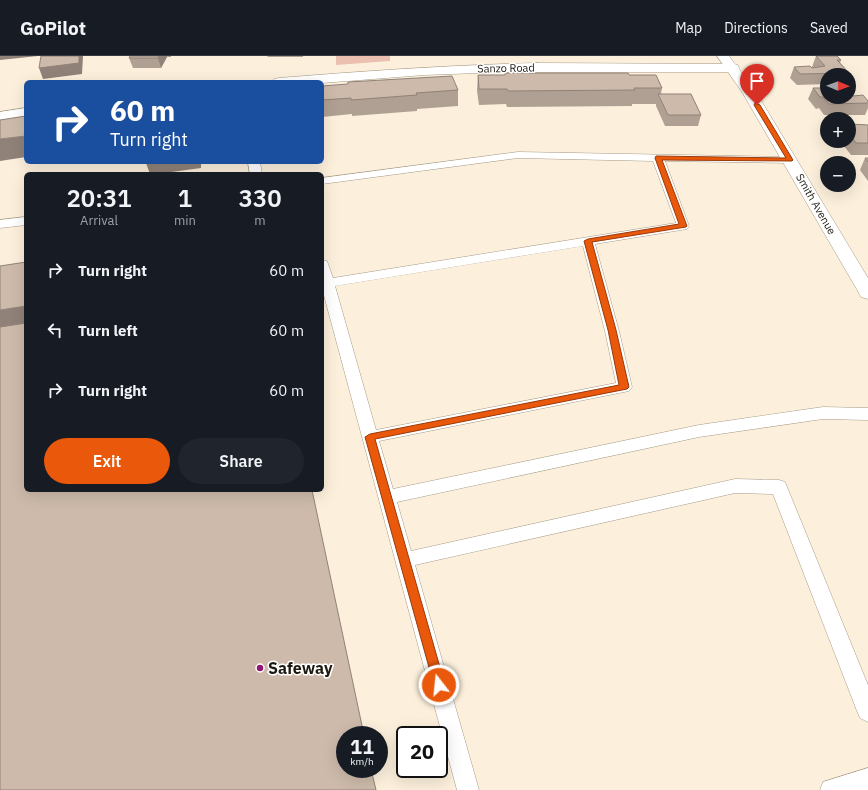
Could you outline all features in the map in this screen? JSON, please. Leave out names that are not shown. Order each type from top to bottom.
[{"type":"street","name":"Smith Avenue","points":[[723,56],[749,92],[868,293]]},
{"type":"street","name":"Sanzo Road","points":[[303,80],[472,68],[733,68]]},
{"type":"street","points":[[0,116],[24,112]]},
{"type":"lane","points":[[324,181],[518,155],[790,160]]},
{"type":"lane","points":[[327,283],[683,226],[658,158]]},
{"type":"lane","points":[[0,224],[24,221]]},
{"type":"lane","points":[[370,437],[624,387],[612,330],[588,241]]},
{"type":"lane","points":[[324,272],[468,790]]},
{"type":"lane","points":[[387,497],[699,431],[823,413],[868,414]]},
{"type":"lane","points":[[404,560],[735,486],[779,486],[868,710]]},
{"type":"lane","points":[[831,790],[868,779]]},
{"type":"shaded area","points":[[336,56],[390,56],[390,61],[336,65]]},
{"type":"building","points":[[41,56],[79,56],[79,63],[39,68]]},
{"type":"building","points":[[130,56],[159,56],[158,58],[129,58]]},
{"type":"building","points":[[816,56],[837,56],[841,60],[837,60],[844,68],[820,68],[820,74],[800,74],[794,67],[810,66],[812,68],[825,66]]},
{"type":"building","points":[[505,73],[628,73],[629,75],[656,75],[662,88],[634,88],[635,90],[508,91],[507,89],[479,89],[478,75],[505,75]]},
{"type":"building","points":[[452,76],[458,90],[351,100],[351,98],[324,100],[324,86],[348,84],[348,82]]},
{"type":"building","points":[[813,88],[820,88],[820,97]]},
{"type":"building","points":[[658,94],[691,94],[701,115],[668,115]]},
{"type":"building","points":[[863,95],[868,103],[856,103],[856,96]]},
{"type":"building","points":[[24,116],[24,136],[0,139],[0,120]]},
{"type":"building","points":[[856,124],[868,125],[868,143],[856,143]]},
{"type":"building","points":[[24,262],[24,306],[0,310],[0,266]]},
{"type":"building","points":[[24,323],[24,492],[312,492],[362,726],[336,726],[336,778],[373,778],[376,790],[0,790],[0,327]]},
{"type":"place","name":"Safeway","points":[[260,668]]},
{"type":"route","points":[[439,685],[370,437],[624,387],[612,330],[588,241],[683,226],[658,158],[790,160],[757,105]]}]
